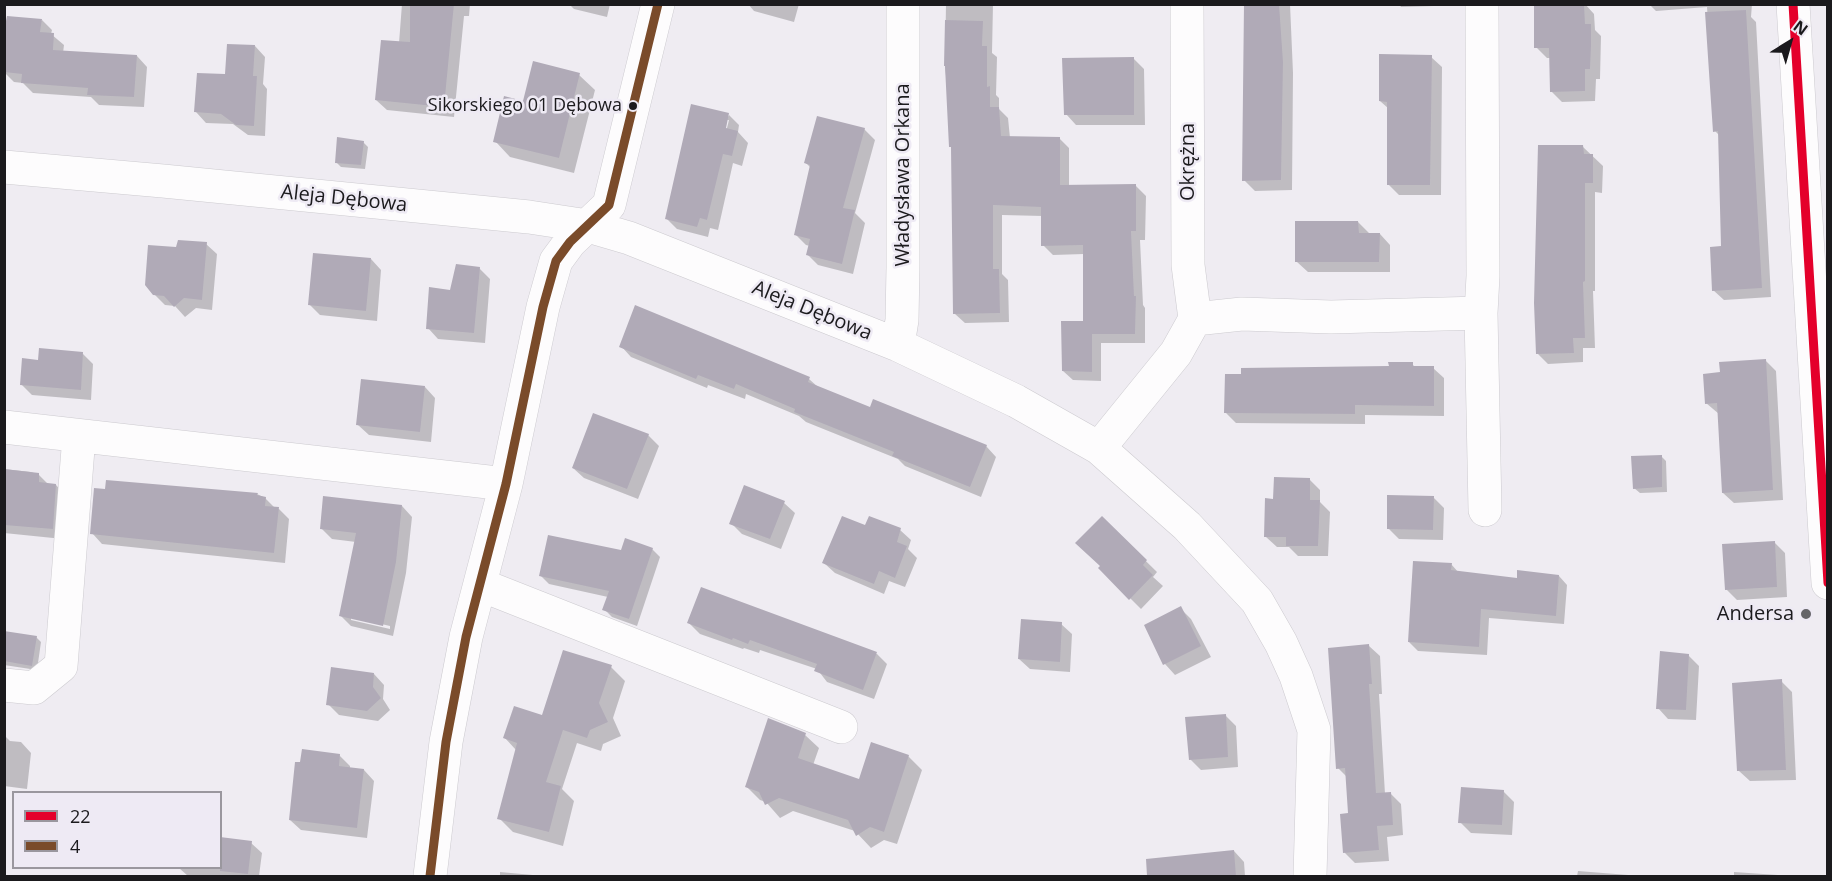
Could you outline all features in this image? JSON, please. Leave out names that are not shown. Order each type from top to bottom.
[{"type":"street","points":[[430,876],[446,742],[466,637],[506,484],[543,307],[556,261],[570,242],[609,205],[658,4]]},
{"type":"street","name":"Władysława Orkana","points":[[898,345],[902,320],[903,267],[903,4]]},
{"type":"street","name":"Okrężna","points":[[1187,4],[1188,266],[1195,319]]},
{"type":"street","points":[[1482,4],[1483,276],[1481,313],[1485,510]]},
{"type":"street","points":[[1793,4],[1827,583]]},
{"type":"street","name":"Aleja Dębowa","points":[[4,167],[435,208],[588,226],[640,242],[898,345],[1016,401],[1099,448],[1187,526],[1257,601],[1296,676],[1314,730],[1310,876]]},
{"type":"street","points":[[1099,448],[1176,353],[1195,319],[1242,314],[1331,317],[1481,313]]},
{"type":"street","points":[[4,428],[506,484]]},
{"type":"street","points":[[4,685],[34,688],[60,666],[79,436]]},
{"type":"street","points":[[481,585],[842,727]]},
{"type":"building","points":[[410,4],[454,4],[444,107],[375,100],[381,40],[410,42]]},
{"type":"building","points":[[1244,4],[1279,4],[1283,62],[1281,180],[1242,181]]},
{"type":"building","points":[[1534,4],[1584,4],[1585,24],[1591,24],[1590,69],[1585,69],[1585,91],[1550,92],[1549,48],[1534,48]]},
{"type":"building","points":[[1746,10],[1762,288],[1712,291],[1710,247],[1721,246],[1718,131],[1713,132],[1705,12]]},
{"type":"building","points":[[7,16],[42,19],[40,32],[54,33],[53,50],[137,55],[134,97],[87,95],[88,88],[21,83],[22,74],[4,72],[4,31]]},
{"type":"building","points":[[945,20],[983,21],[982,46],[987,46],[987,87],[990,86],[990,107],[999,107],[1001,136],[1060,137],[1060,185],[1136,184],[1136,231],[1131,231],[1134,296],[1136,296],[1135,334],[1092,334],[1092,372],[1062,371],[1061,321],[1083,321],[1083,245],[1041,246],[1041,207],[993,205],[993,269],[999,269],[1000,313],[953,314],[951,147],[949,147],[944,66]]},
{"type":"building","points":[[227,44],[255,45],[253,76],[257,76],[254,126],[236,125],[221,114],[194,112],[197,73],[225,74]]},
{"type":"building","points":[[1379,54],[1432,55],[1430,185],[1387,185],[1387,102],[1379,101]]},
{"type":"building","points":[[1134,57],[1134,115],[1064,115],[1062,58]]},
{"type":"building","points":[[533,61],[580,73],[559,158],[493,142],[504,96],[523,101]]},
{"type":"building","points":[[691,104],[729,113],[726,128],[738,131],[732,156],[723,154],[707,220],[700,218],[697,227],[665,219]]},
{"type":"building","points":[[817,116],[865,128],[843,208],[855,210],[842,264],[806,255],[810,239],[794,235],[810,165],[804,163]]},
{"type":"building","points":[[337,137],[364,141],[361,165],[335,163]]},
{"type":"building","points":[[1538,145],[1583,145],[1584,154],[1593,154],[1593,183],[1585,183],[1585,281],[1583,282],[1585,338],[1573,338],[1574,353],[1536,354],[1534,303]]},
{"type":"building","points":[[1295,221],[1358,221],[1359,233],[1380,233],[1379,262],[1295,262]]},
{"type":"building","points":[[178,240],[207,242],[202,300],[184,298],[174,307],[164,296],[153,295],[145,285],[148,245],[176,247]]},
{"type":"building","points":[[313,253],[371,258],[366,311],[308,305]]},
{"type":"building","points":[[456,264],[480,267],[474,333],[426,329],[429,287],[450,290]]},
{"type":"building","points":[[635,305],[810,377],[808,382],[870,407],[873,399],[987,445],[970,487],[892,456],[894,452],[794,412],[795,409],[736,384],[734,389],[698,375],[696,379],[619,347]]},
{"type":"building","points":[[39,348],[83,352],[81,390],[20,385],[22,358],[38,360]]},
{"type":"building","points":[[1766,359],[1773,490],[1722,493],[1717,403],[1705,404],[1703,374],[1720,372],[1719,362]]},
{"type":"building","points":[[1388,362],[1413,362],[1413,366],[1434,366],[1434,406],[1355,405],[1355,414],[1224,413],[1225,374],[1241,374],[1241,368],[1389,366]]},
{"type":"building","points":[[361,379],[425,386],[420,432],[356,425]]},
{"type":"building","points":[[593,413],[649,434],[627,489],[572,468]]},
{"type":"building","points":[[1662,455],[1662,487],[1633,489],[1631,456]]},
{"type":"building","points":[[4,469],[39,473],[39,482],[56,484],[53,529],[4,525]]},
{"type":"building","points":[[1274,477],[1310,478],[1310,500],[1320,500],[1318,546],[1286,546],[1286,537],[1264,537],[1265,498],[1273,499]]},
{"type":"building","points":[[106,480],[258,493],[257,495],[266,497],[265,506],[279,507],[274,553],[90,534],[94,488],[105,489]]},
{"type":"building","points":[[744,485],[785,501],[770,539],[729,524]]},
{"type":"building","points":[[1387,495],[1434,496],[1433,530],[1387,529]]},
{"type":"building","points":[[323,496],[402,505],[396,562],[383,626],[339,616],[356,533],[320,529]]},
{"type":"building","points":[[842,516],[865,525],[869,516],[901,528],[897,542],[907,546],[895,578],[879,571],[874,584],[822,563]]},
{"type":"building","points":[[1102,516],[1147,560],[1143,565],[1153,575],[1129,600],[1098,568],[1100,566],[1075,543]]},
{"type":"building","points":[[548,535],[621,550],[625,538],[653,548],[629,619],[602,610],[609,591],[539,576]]},
{"type":"building","points":[[1775,541],[1777,587],[1725,590],[1722,544]]},
{"type":"building","points":[[1413,561],[1452,563],[1451,570],[1517,578],[1517,570],[1559,575],[1556,616],[1481,609],[1479,647],[1408,642]]},
{"type":"building","points":[[701,587],[877,652],[863,690],[814,671],[817,664],[750,640],[748,644],[733,638],[732,640],[687,623]]},
{"type":"building","points":[[1181,606],[1201,646],[1163,665],[1144,625]]},
{"type":"building","points":[[1021,619],[1062,622],[1060,662],[1018,659]]},
{"type":"building","points":[[4,631],[37,636],[32,666],[4,661]]},
{"type":"building","points":[[1369,644],[1372,684],[1369,684],[1376,793],[1391,792],[1393,825],[1377,826],[1379,850],[1343,853],[1340,814],[1348,813],[1345,768],[1336,769],[1328,648]]},
{"type":"building","points":[[563,650],[612,665],[599,703],[608,722],[590,730],[587,738],[563,730],[546,782],[561,786],[549,832],[497,819],[517,743],[503,738],[514,706],[542,715]]},
{"type":"building","points":[[1660,651],[1689,654],[1686,710],[1656,709]]},
{"type":"building","points":[[331,667],[374,673],[373,687],[381,698],[367,711],[326,705]]},
{"type":"building","points":[[1782,679],[1786,770],[1737,771],[1732,683]]},
{"type":"building","points":[[1226,714],[1228,757],[1189,760],[1185,717]]},
{"type":"building","points":[[768,718],[806,733],[798,758],[859,779],[871,742],[909,755],[884,832],[870,827],[856,836],[848,820],[779,798],[765,805],[759,792],[745,787]]},
{"type":"building","points":[[302,749],[340,754],[339,766],[364,769],[357,828],[289,820],[295,762],[300,762]]},
{"type":"building","points":[[1461,787],[1504,790],[1502,825],[1458,823]]},
{"type":"building","points":[[222,837],[252,841],[248,874],[220,871],[222,869]]},
{"type":"building","points":[[1234,850],[1236,876],[1147,876],[1146,859]]},
{"type":"transit line","name":"4","points":[[430,876],[446,742],[466,637],[506,484],[543,307],[556,261],[570,242],[609,205],[658,4]]},
{"type":"transit line","name":"22","points":[[1793,4],[1828,583]]},
{"type":"place","name":"Sikorskiego 01 Dębowa","points":[[633,106]]},
{"type":"place","name":"Andersa","points":[[1806,614]]}]
